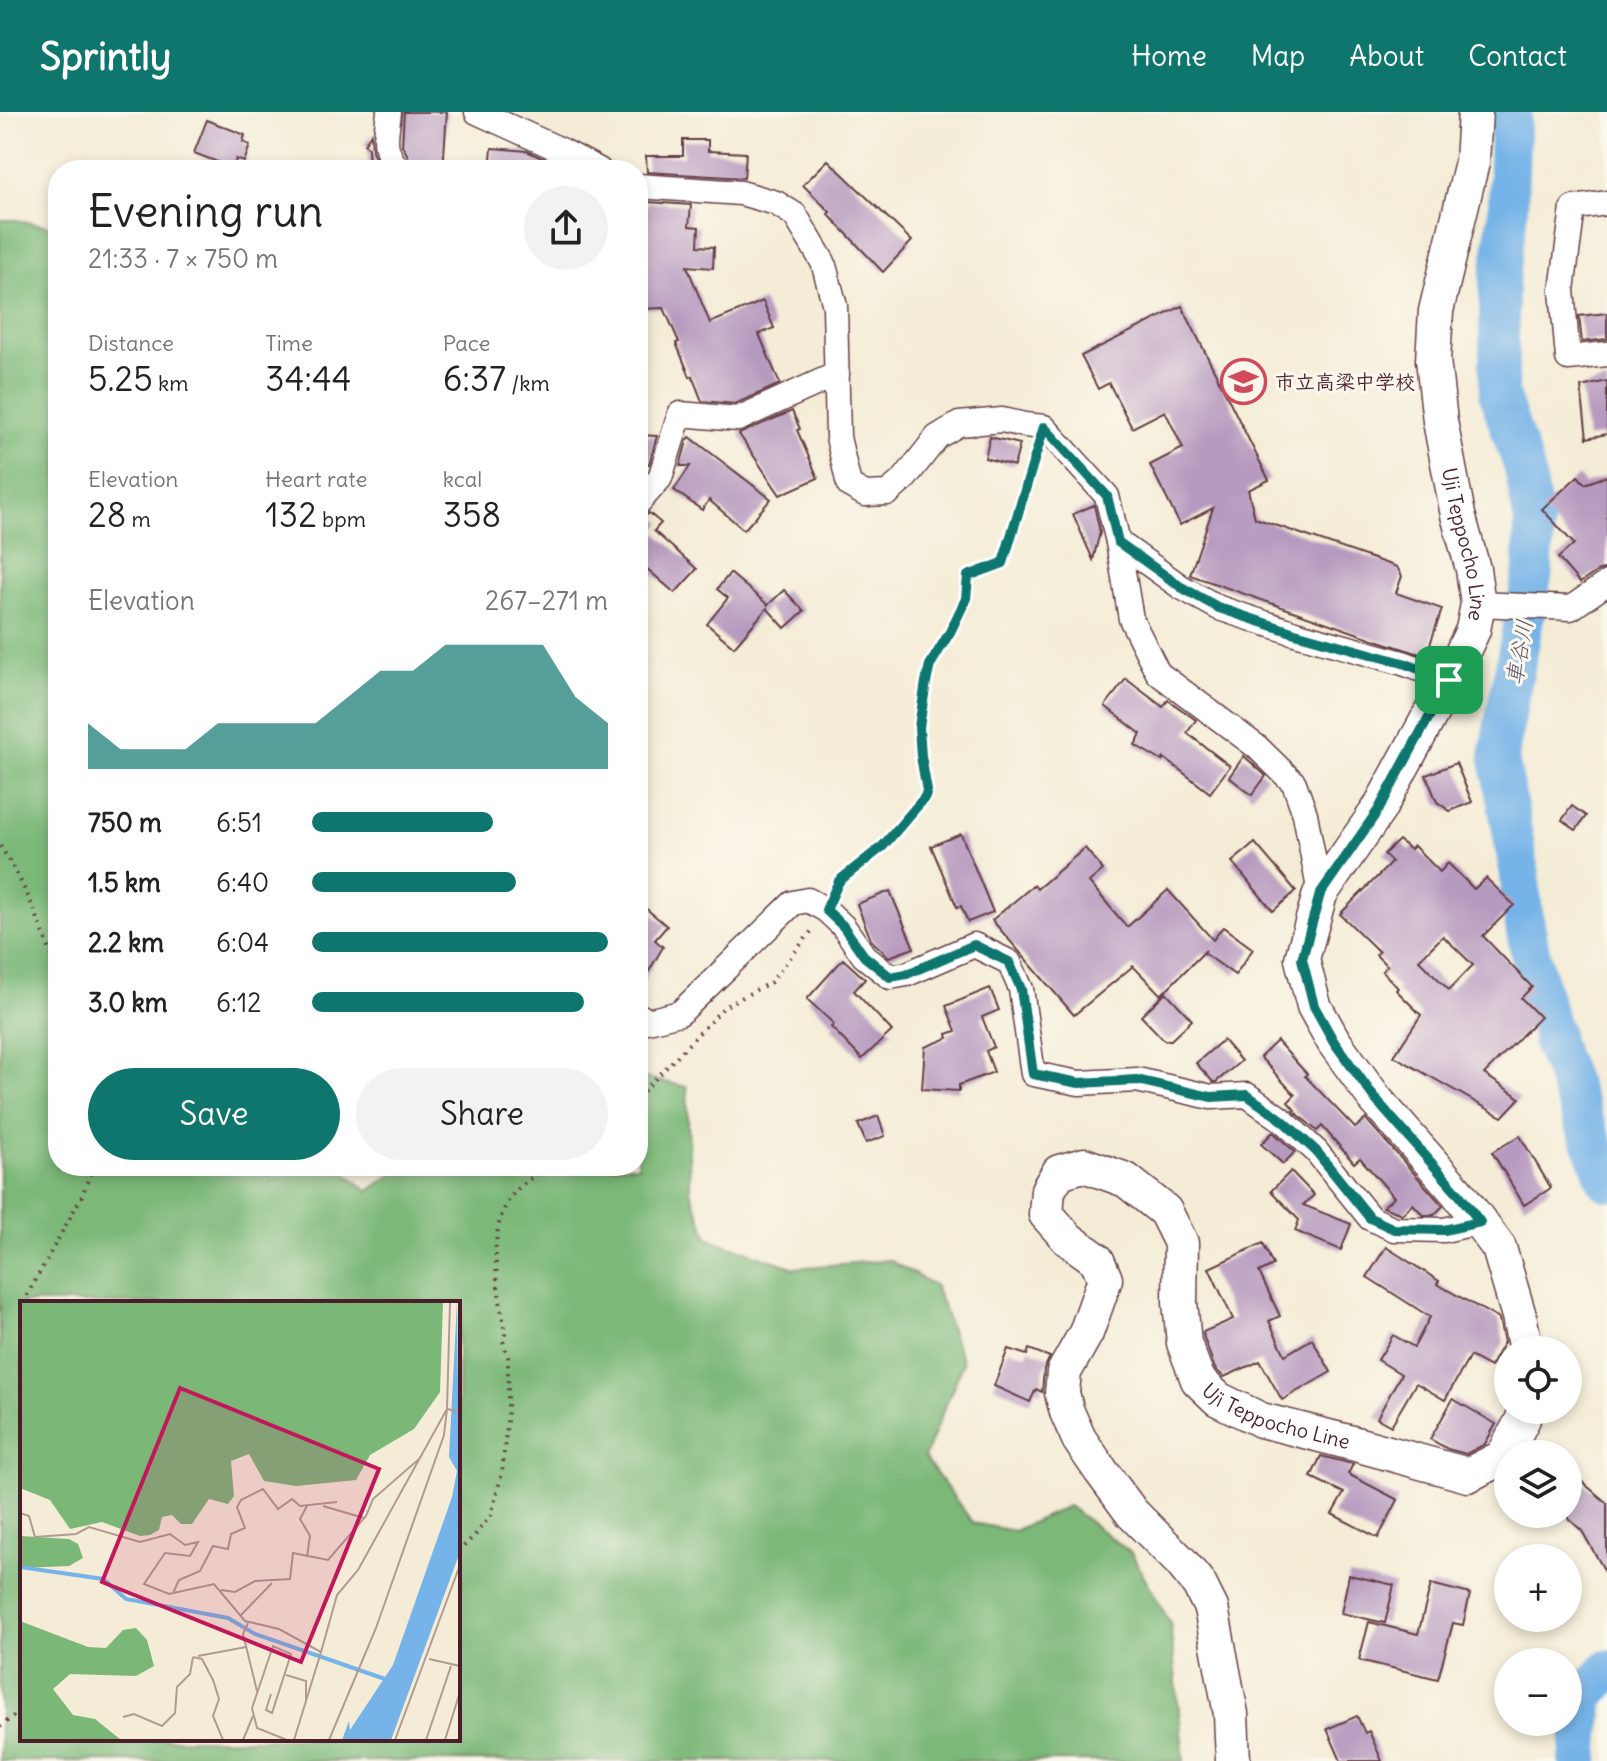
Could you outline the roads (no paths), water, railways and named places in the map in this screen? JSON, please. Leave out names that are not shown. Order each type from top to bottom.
[{"type":"main road","name":"Uji Teppocho Line","points":[[1475,112],[1472,162],[1436,311],[1433,360],[1440,421],[1458,515],[1473,569],[1487,604],[1379,809],[1320,894],[1302,959],[1314,1006],[1334,1042],[1376,1100],[1458,1193],[1499,1248],[1523,1336]]},
{"type":"main road","name":"Uji Teppocho Line","points":[[1233,1761],[1231,1714],[1211,1608],[1199,1584],[1132,1513],[1101,1471],[1079,1439],[1067,1412],[1062,1393],[1064,1372],[1086,1333],[1105,1279],[1097,1260],[1068,1239],[1046,1214],[1048,1190],[1059,1172],[1084,1165],[1126,1180],[1165,1211],[1181,1243],[1180,1302],[1184,1343],[1198,1380],[1218,1399],[1261,1420],[1468,1475],[1503,1457],[1520,1424]]},
{"type":"street","points":[[389,112],[386,147],[391,160]]},
{"type":"street","points":[[477,112],[580,160]]},
{"type":"street","points":[[648,187],[741,193],[776,203],[795,215],[823,262],[835,306],[838,437],[849,485],[865,494],[888,493],[905,478],[937,437],[959,424],[1002,420],[1044,427],[1107,496],[1131,619],[1158,673],[1257,747],[1294,783],[1305,814],[1320,894]]},
{"type":"street","points":[[1607,203],[1573,208],[1562,290],[1568,358],[1607,354]]},
{"type":"street","points":[[648,492],[660,478],[680,414],[738,419],[837,374]]},
{"type":"street","points":[[1118,542],[1181,587],[1219,608],[1403,663],[1449,680]]},
{"type":"street","points":[[1487,604],[1571,608],[1607,583]]},
{"type":"street","points":[[648,1021],[680,1013],[793,903],[808,900],[826,910],[843,926],[864,956],[890,977],[907,974],[974,945],[1009,962],[1021,989],[1033,1074],[1079,1083],[1137,1080],[1211,1097],[1247,1095],[1281,1119],[1316,1151],[1370,1218],[1394,1229],[1444,1230],[1480,1222]]},
{"type":"waterway","name":"車谷川","points":[[1512,112],[1508,209],[1499,286],[1499,395],[1524,468],[1534,522],[1533,571],[1499,758],[1527,934],[1540,993],[1553,1032],[1552,1040],[1607,1181]]},
{"type":"waterway","name":"車谷川","points":[[1579,1761],[1584,1698],[1607,1670]]},
{"type":"place","name":"市立高梁中学校","points":[[1244,382]]}]
